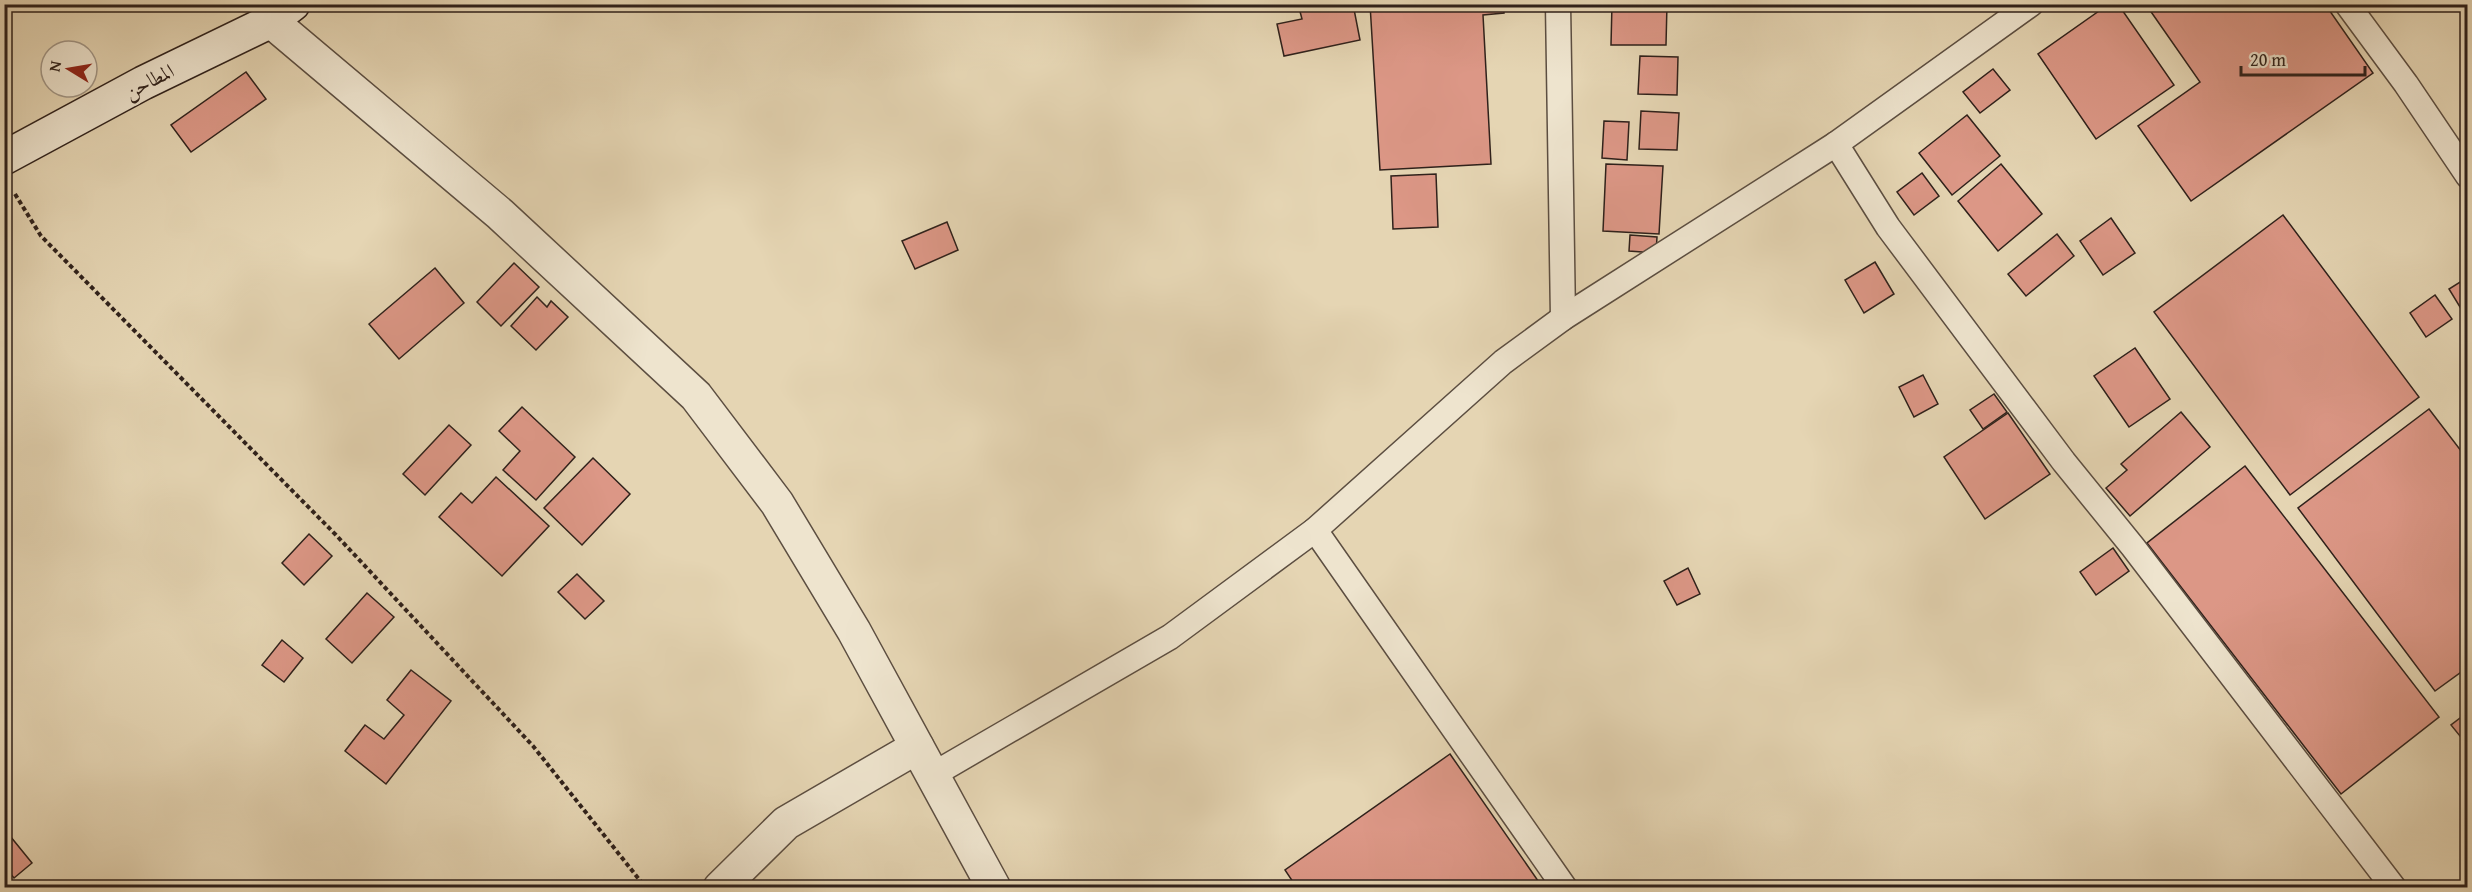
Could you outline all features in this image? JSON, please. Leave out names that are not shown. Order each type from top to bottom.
[{"type":"street","name":"المطاحن","points":[[8,173],[143,83],[282,13]]},
{"type":"street","points":[[282,13],[696,396],[777,503],[854,631],[934,774],[994,888]]},
{"type":"street","points":[[720,888],[786,823],[917,747]]},
{"type":"lane","points":[[1558,4],[1563,318]]},
{"type":"lane","points":[[934,774],[1170,637],[1315,530],[1503,362],[1563,318],[1836,144],[2031,4]]},
{"type":"lane","points":[[2347,4],[2406,84],[2468,176]]},
{"type":"lane","points":[[1836,144],[1888,228],[2064,462],[2133,547],[2394,888]]},
{"type":"lane","points":[[1315,530],[1565,888]]},
{"type":"path","points":[[8,173],[42,236],[336,535],[533,746],[646,888]]},
{"type":"building","points":[[1298,4],[1353,4],[1360,40],[1284,56],[1277,24],[1302,19]]},
{"type":"building","points":[[1370,4],[1503,4],[1504,13],[1483,15],[1491,164],[1380,170]]},
{"type":"building","points":[[1612,4],[1667,4],[1666,45],[1611,45]]},
{"type":"building","points":[[2109,4],[2118,4],[2174,85],[2096,139],[2038,54]]},
{"type":"building","points":[[2149,4],[2325,4],[2373,73],[2191,201],[2138,126],[2200,82],[2147,6]]},
{"type":"building","points":[[1640,56],[1678,57],[1677,95],[1638,94]]},
{"type":"building","points":[[1993,69],[2010,90],[1980,113],[1963,92]]},
{"type":"building","points":[[246,72],[266,99],[191,152],[171,125]]},
{"type":"building","points":[[1641,111],[1679,113],[1677,150],[1639,149]]},
{"type":"building","points":[[1967,115],[2000,156],[1952,195],[1919,153]]},
{"type":"building","points":[[1604,121],[1629,122],[1627,160],[1602,158]]},
{"type":"building","points":[[1606,164],[1663,166],[1659,234],[1603,231]]},
{"type":"building","points":[[2001,164],[2042,214],[1998,251],[1958,201]]},
{"type":"building","points":[[1922,173],[1939,196],[1914,215],[1897,192]]},
{"type":"building","points":[[1436,174],[1438,227],[1393,229],[1391,176]]},
{"type":"building","points":[[2283,215],[2419,397],[2290,495],[2154,312]]},
{"type":"building","points":[[2111,218],[2135,253],[2103,275],[2080,241]]},
{"type":"building","points":[[947,222],[958,250],[915,269],[902,241]]},
{"type":"building","points":[[2057,234],[2074,256],[2026,296],[2008,274]]},
{"type":"building","points":[[1630,235],[1657,237],[1656,253],[1629,251]]},
{"type":"building","points":[[1875,262],[1894,294],[1864,313],[1845,280]]},
{"type":"building","points":[[514,263],[539,287],[501,326],[477,302]]},
{"type":"building","points":[[435,268],[464,303],[399,359],[369,324]]},
{"type":"building","points":[[2468,277],[2468,309],[2463,312],[2449,289]]},
{"type":"building","points":[[2435,295],[2452,319],[2426,337],[2410,313]]},
{"type":"building","points":[[537,297],[547,307],[551,301],[568,317],[536,350],[511,326]]},
{"type":"building","points":[[2135,348],[2170,399],[2129,427],[2094,376]]},
{"type":"building","points":[[1923,375],[1938,404],[1914,417],[1899,387]]},
{"type":"building","points":[[1994,394],[2007,412],[1983,429],[1970,410]]},
{"type":"building","points":[[522,407],[575,457],[536,500],[503,470],[520,451],[499,431]]},
{"type":"building","points":[[2429,409],[2468,460],[2468,667],[2435,691],[2298,508]]},
{"type":"building","points":[[2181,412],[2210,447],[2130,516],[2106,488],[2127,470],[2121,464]]},
{"type":"building","points":[[2008,413],[2050,474],[1985,519],[1944,457]]},
{"type":"building","points":[[449,425],[471,445],[425,495],[403,474]]},
{"type":"building","points":[[593,458],[630,494],[582,545],[544,508]]},
{"type":"building","points":[[2245,466],[2439,717],[2341,794],[2147,543]]},
{"type":"building","points":[[496,477],[549,526],[502,576],[439,517],[461,493],[472,503]]},
{"type":"building","points":[[309,534],[332,556],[304,585],[282,563]]},
{"type":"building","points":[[2113,548],[2129,571],[2096,595],[2080,572]]},
{"type":"building","points":[[1688,568],[1700,594],[1677,605],[1664,581]]},
{"type":"building","points":[[577,574],[604,601],[585,619],[558,592]]},
{"type":"building","points":[[367,593],[394,617],[352,663],[326,639]]},
{"type":"building","points":[[282,640],[303,658],[284,682],[262,665]]},
{"type":"building","points":[[411,670],[451,701],[386,784],[345,751],[365,725],[384,739],[404,715],[387,700]]},
{"type":"building","points":[[2468,712],[2468,746],[2451,725]]},
{"type":"building","points":[[1450,754],[1543,888],[1297,888],[1285,870]]},
{"type":"building","points":[[6,831],[32,863],[14,878],[4,866]]}]
